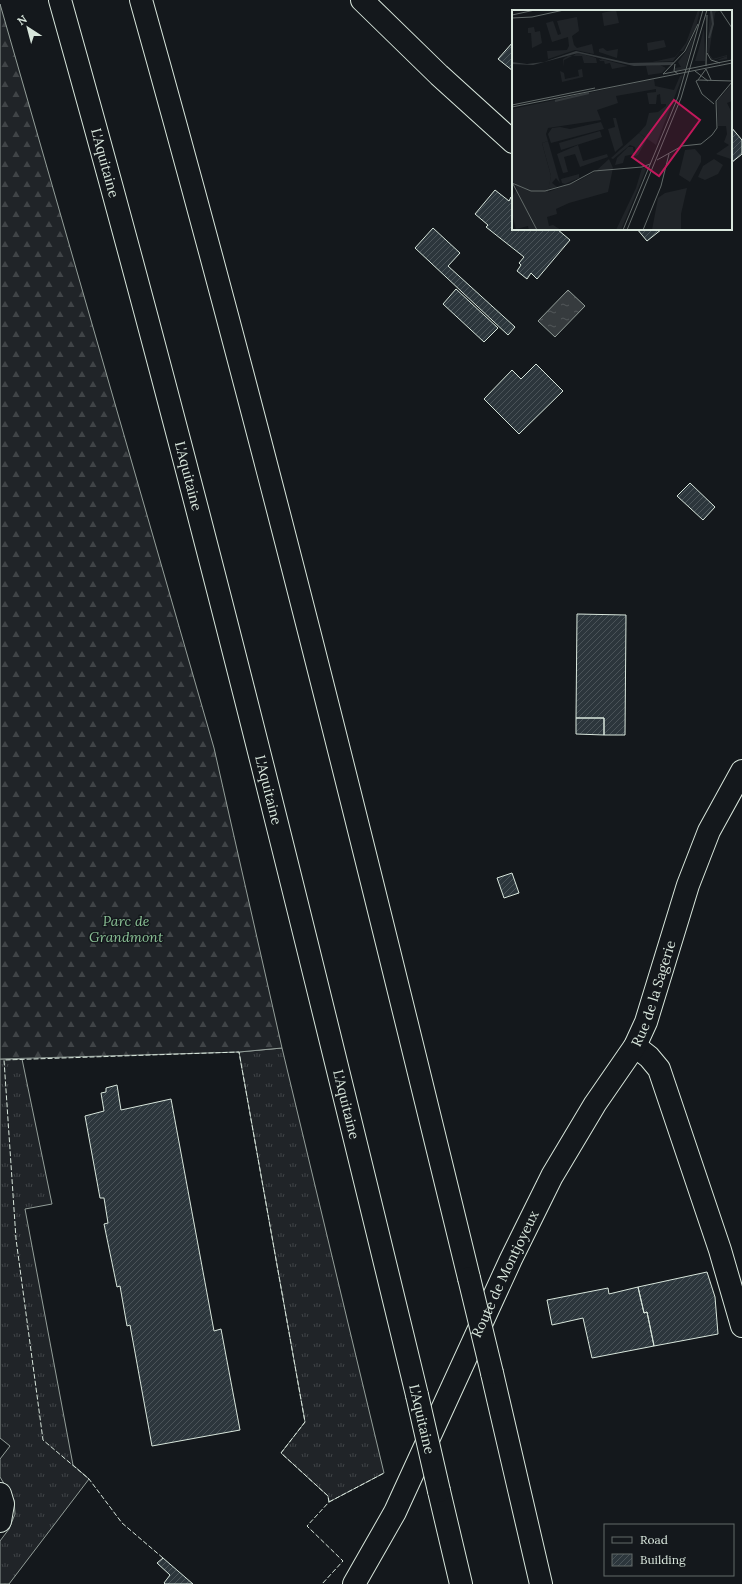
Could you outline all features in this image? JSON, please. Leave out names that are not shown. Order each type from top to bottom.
[{"type":"main road","name":"L'Aquitaine","points":[[60,0],[162,373],[227,622],[292,879],[461,1584]]},
{"type":"main road","points":[[141,0],[240,361],[305,611],[469,1278],[541,1584]]},
{"type":"main road","points":[[362,0],[439,75],[512,141]]},
{"type":"main road","name":"Rue de la Sagerie","points":[[742,771],[709,831],[672,932],[654,1001],[635,1046],[649,1056],[659,1069],[720,1250],[742,1326]]},
{"type":"main road","name":"Route de Montjoyeux","points":[[354,1584],[395,1512],[511,1259],[552,1176],[595,1104],[635,1046]]},
{"type":"main road","points":[[0,1494],[3,1504],[0,1522]]},
{"type":"green space","name":"Parc de Grandmont","points":[[0,4],[214,748],[282,1048],[239,1052],[0,1059]]},
{"type":"green space","points":[[282,1048],[384,1473],[329,1502],[328,1496],[281,1453],[305,1422],[239,1052]]},
{"type":"green space","points":[[0,1059],[22,1059],[52,1204],[25,1209],[73,1465],[89,1479],[9,1584],[0,1584],[0,1541],[9,1529],[15,1514],[14,1500],[0,1477],[0,1459],[10,1446],[0,1438]]},
{"type":"water","points":[[568,290],[585,306],[555,337],[538,321]]},
{"type":"building","points":[[512,43],[512,70],[498,59]]},
{"type":"building","points":[[732,128],[742,140],[742,154],[732,162]]},
{"type":"building","points":[[495,190],[509,201],[511,197],[512,198],[512,230],[558,230],[570,240],[537,279],[531,273],[527,279],[517,271],[521,265],[519,263],[524,257],[486,227],[488,225],[475,214]]},
{"type":"building","points":[[433,228],[460,253],[448,266],[515,327],[508,335],[415,248]]},
{"type":"building","points":[[638,230],[661,230],[647,241]]},
{"type":"building","points":[[456,289],[498,328],[484,342],[443,304]]},
{"type":"building","points":[[536,364],[563,391],[519,434],[484,399],[512,370],[521,379]]},
{"type":"building","points":[[690,483],[715,507],[703,520],[677,496]]},
{"type":"building","points":[[577,614],[626,615],[625,735],[604,735],[604,718],[576,718]]},
{"type":"building","points":[[576,718],[604,718],[604,735],[576,734]]},
{"type":"building","points":[[512,873],[519,893],[504,898],[497,878]]},
{"type":"building","points":[[117,1085],[121,1110],[171,1099],[214,1331],[221,1329],[240,1430],[152,1446],[130,1325],[127,1326],[120,1286],[117,1287],[104,1224],[108,1223],[104,1198],[100,1198],[85,1116],[104,1111],[101,1093],[106,1092],[106,1088]]},
{"type":"building","points":[[707,1272],[715,1297],[718,1334],[654,1346],[647,1312],[644,1313],[638,1287]]},
{"type":"building","points":[[638,1287],[644,1313],[647,1312],[654,1346],[592,1358],[583,1318],[552,1325],[547,1300],[608,1288],[609,1294]]},
{"type":"building","points":[[163,1558],[193,1584],[165,1584],[164,1583],[170,1575],[157,1563]]},
{"type":"fence","points":[[163,1558],[122,1523],[89,1479],[43,1440],[16,1239],[4,1060],[239,1052],[305,1422],[281,1453],[328,1496],[329,1502],[307,1526],[343,1561],[322,1584]]},
{"type":"fence","points":[[329,1502],[384,1473]]}]
